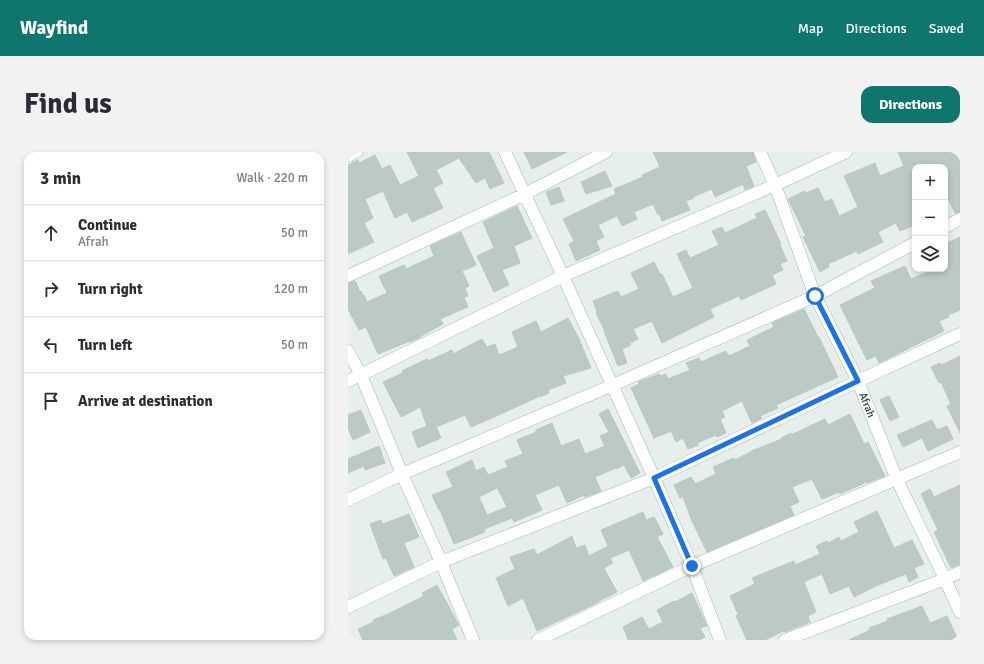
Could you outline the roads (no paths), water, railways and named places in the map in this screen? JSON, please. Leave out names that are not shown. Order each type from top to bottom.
[{"type":"street","points":[[348,156],[356,152]]},
{"type":"street","points":[[505,152],[613,385],[654,478],[692,566],[720,640]]},
{"type":"street","points":[[348,276],[525,194],[606,152]]},
{"type":"street","name":"Afrah","points":[[760,152],[775,185],[815,296],[858,381],[897,480],[960,612]]},
{"type":"street","points":[[348,381],[563,276],[775,185],[846,152]]},
{"type":"street","points":[[948,225],[960,219]]},
{"type":"street","points":[[348,500],[402,474],[613,385],[815,296],[912,245]]},
{"type":"street","points":[[348,607],[441,562],[654,478],[960,334]]},
{"type":"street","points":[[348,351],[360,375],[474,640]]},
{"type":"street","points":[[538,640],[692,566],[960,452]]},
{"type":"street","points":[[785,640],[960,572]]}]
